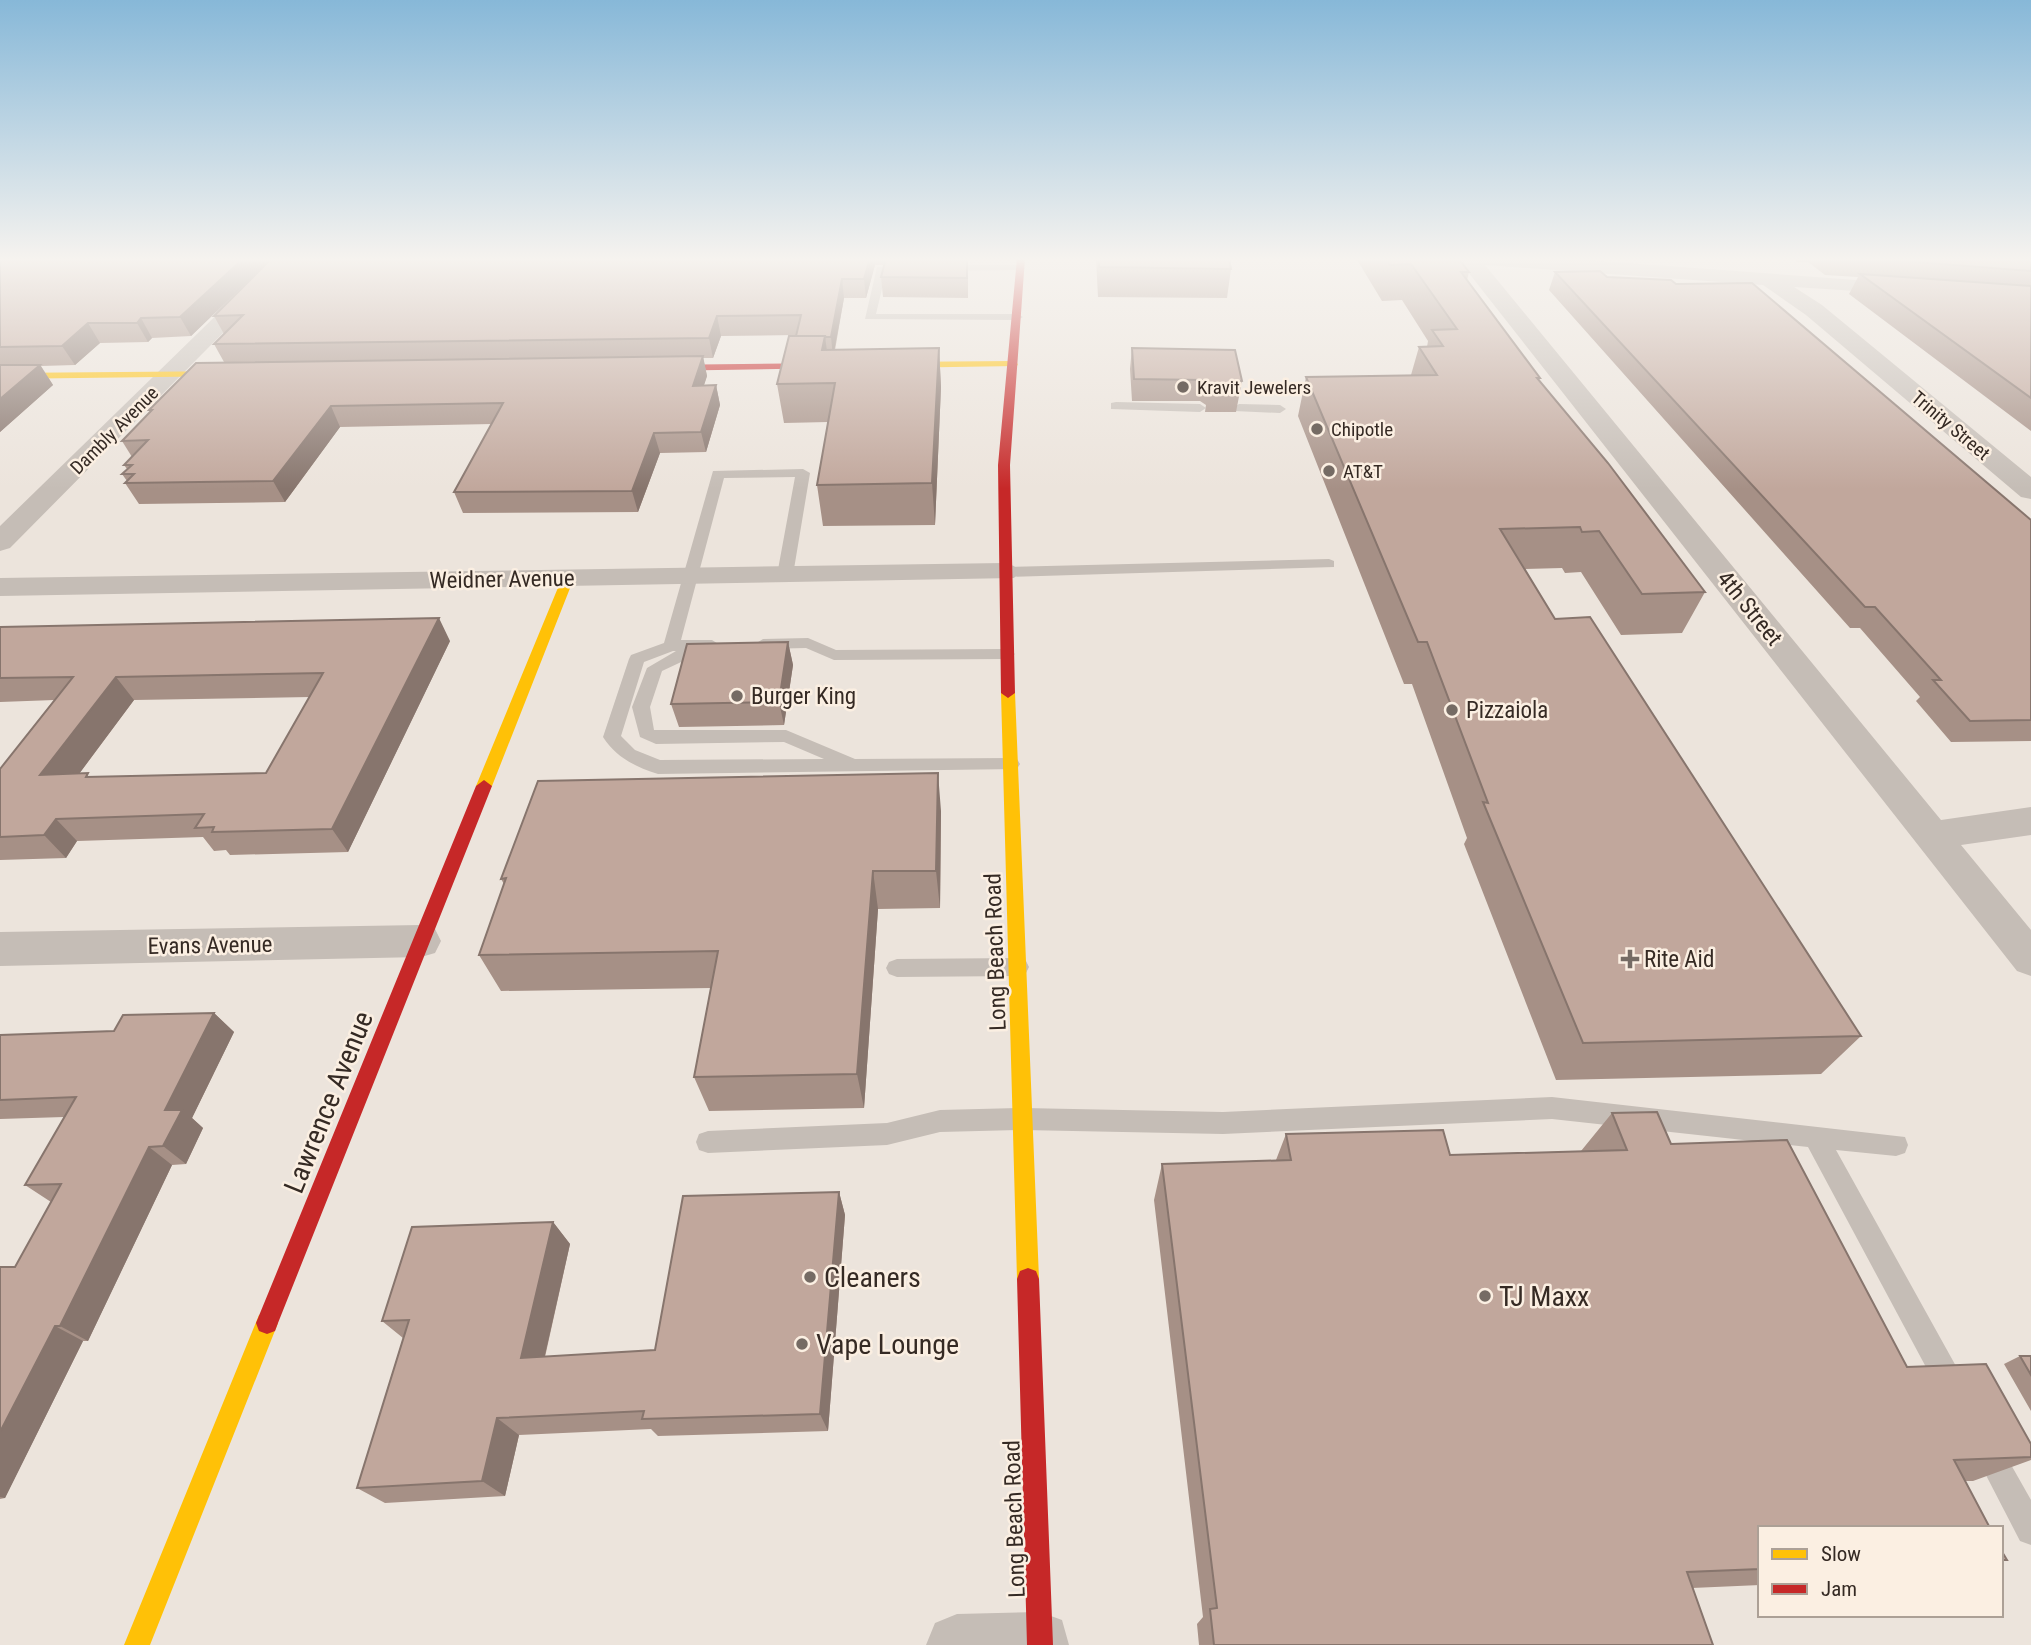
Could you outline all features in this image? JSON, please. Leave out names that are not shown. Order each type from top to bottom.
[{"type":"main road","name":"Long Beach Road","points":[[1015,335],[1004,465],[1004,572],[1040,1644]]},
{"type":"main road","points":[[875,366],[1013,364]]},
{"type":"main road","points":[[640,368],[847,366]]},
{"type":"main road","points":[[0,376],[254,373]]},
{"type":"main road","name":"Lawrence Avenue","points":[[138,1645],[568,578]]},
{"type":"street","name":"Dambly Avenue","points":[[0,542],[210,335]]},
{"type":"street","name":"4th Street","points":[[1530,335],[2031,958]]},
{"type":"street","name":"Trinity Street","points":[[1844,335],[2031,491]]},
{"type":"street","name":"Weidner Avenue","points":[[0,587],[1004,572]]},
{"type":"street","points":[[1932,835],[2031,821]]},
{"type":"street","name":"Evans Avenue","points":[[0,949],[421,941]]},
{"type":"street","points":[[957,1645],[1040,1644]]},
{"type":"lane","points":[[1116,406],[1200,408]]},
{"type":"lane","points":[[1239,408],[1280,408]]},
{"type":"lane","points":[[671,646],[718,474],[803,473],[785,575]]},
{"type":"lane","points":[[1004,572],[1329,564]]},
{"type":"lane","points":[[1007,654],[834,655],[808,643],[671,646],[637,659],[612,737],[629,755],[658,767],[1011,764]]},
{"type":"lane","points":[[727,644],[678,654],[655,668],[642,706],[646,733],[656,738],[786,736],[856,765]]},
{"type":"lane","points":[[897,968],[1018,967]]},
{"type":"lane","points":[[708,1142],[887,1134],[940,1121],[1023,1119],[1223,1123],[1552,1108],[1896,1145]]},
{"type":"lane","points":[[1815,1136],[2031,1530]]},
{"type":"building","points":[[0,335],[75,335],[62,346],[0,347]]},
{"type":"building","points":[[223,335],[710,335],[709,338],[214,344]]},
{"type":"building","points":[[796,335],[831,335],[831,337]]},
{"type":"building","points":[[1435,335],[1508,335],[1540,378],[1537,378],[1608,463],[1705,592],[1642,594],[1599,531],[1582,532],[1580,527],[1500,529],[1555,619],[1590,617],[1861,1036],[1583,1043],[1483,802],[1488,803],[1427,642],[1418,642],[1306,377],[1437,375],[1419,347],[1443,346]]},
{"type":"building","points":[[1613,335],[1813,335],[2031,520],[2031,720],[1970,721],[1933,680],[1941,680],[1875,607],[1865,607]]},
{"type":"building","points":[[1944,335],[2031,335],[2031,398]]},
{"type":"building","points":[[789,336],[825,336],[822,350],[939,348],[932,483],[817,485],[835,383],[777,384]]},
{"type":"building","points":[[1132,348],[1235,350],[1242,381],[1236,382],[1234,386],[1239,391],[1208,390],[1211,386],[1203,380],[1134,379]]},
{"type":"building","points":[[703,356],[693,386],[716,385],[701,432],[654,433],[632,491],[454,492],[503,403],[331,406],[273,481],[125,483],[134,474],[122,474],[132,465],[124,465],[148,440],[122,441],[196,363]]},
{"type":"building","points":[[0,365],[40,365],[0,399]]},
{"type":"building","points":[[439,618],[332,829],[212,832],[214,827],[195,828],[204,814],[56,819],[44,835],[0,837],[0,769],[73,677],[0,678],[0,627]],"holes":[[[323,673],[266,773],[86,777],[88,773],[40,775],[116,677]]]},
{"type":"building","points":[[788,642],[779,702],[671,704],[687,644]]},
{"type":"building","points":[[938,773],[936,871],[873,871],[857,1074],[694,1077],[718,951],[479,955],[506,878],[501,879],[538,781]]},
{"type":"building","points":[[214,1013],[165,1110],[182,1110],[163,1146],[149,1147],[60,1326],[55,1326],[0,1432],[0,1267],[15,1267],[61,1184],[25,1185],[76,1097],[0,1100],[0,1035],[114,1031],[123,1015]]},
{"type":"building","name":"TJ Maxx","points":[[1657,1112],[1671,1144],[1787,1140],[1907,1367],[1986,1364],[2031,1444],[2031,1457],[1954,1460],[1989,1526],[1758,1526],[1758,1569],[1687,1572],[1713,1645],[1214,1645],[1210,1609],[1217,1608],[1162,1164],[1291,1160],[1286,1134],[1443,1130],[1450,1155],[1627,1150],[1612,1113]]},
{"type":"building","points":[[839,1192],[820,1414],[642,1419],[644,1411],[497,1418],[482,1481],[357,1488],[409,1320],[382,1321],[412,1227],[553,1222],[521,1358],[655,1350],[683,1196]]},
{"type":"building","points":[[2020,1356],[2031,1356],[2031,1375]]},
{"type":"traffic: slow","points":[[889,365],[1013,364]]},
{"type":"traffic: slow","points":[[0,376],[237,373]]},
{"type":"traffic: slow","points":[[484,786],[568,578]]},
{"type":"traffic: slow","points":[[1008,693],[1028,1279]]},
{"type":"traffic: slow","points":[[137,1645],[267,1323]]},
{"type":"traffic: jam","points":[[1008,693],[1004,465],[1015,335]]},
{"type":"traffic: jam","points":[[655,368],[832,366]]},
{"type":"traffic: jam","points":[[267,1323],[484,786]]},
{"type":"traffic: jam","points":[[1028,1279],[1040,1645]]},
{"type":"place","name":"Kravit Jewelers","points":[[1183,387]]},
{"type":"place","name":"Chipotle","points":[[1317,429]]},
{"type":"place","name":"AT&T","points":[[1329,471]]},
{"type":"place","name":"Burger King","points":[[737,696]]},
{"type":"place","name":"Pizzaiola","points":[[1452,710]]},
{"type":"place","name":"Rite Aid","points":[[1630,959]]},
{"type":"place","name":"Cleaners","points":[[810,1277]]},
{"type":"place","name":"TJ Maxx","points":[[1485,1296]]},
{"type":"place","name":"Vape Lounge","points":[[802,1344]]}]
